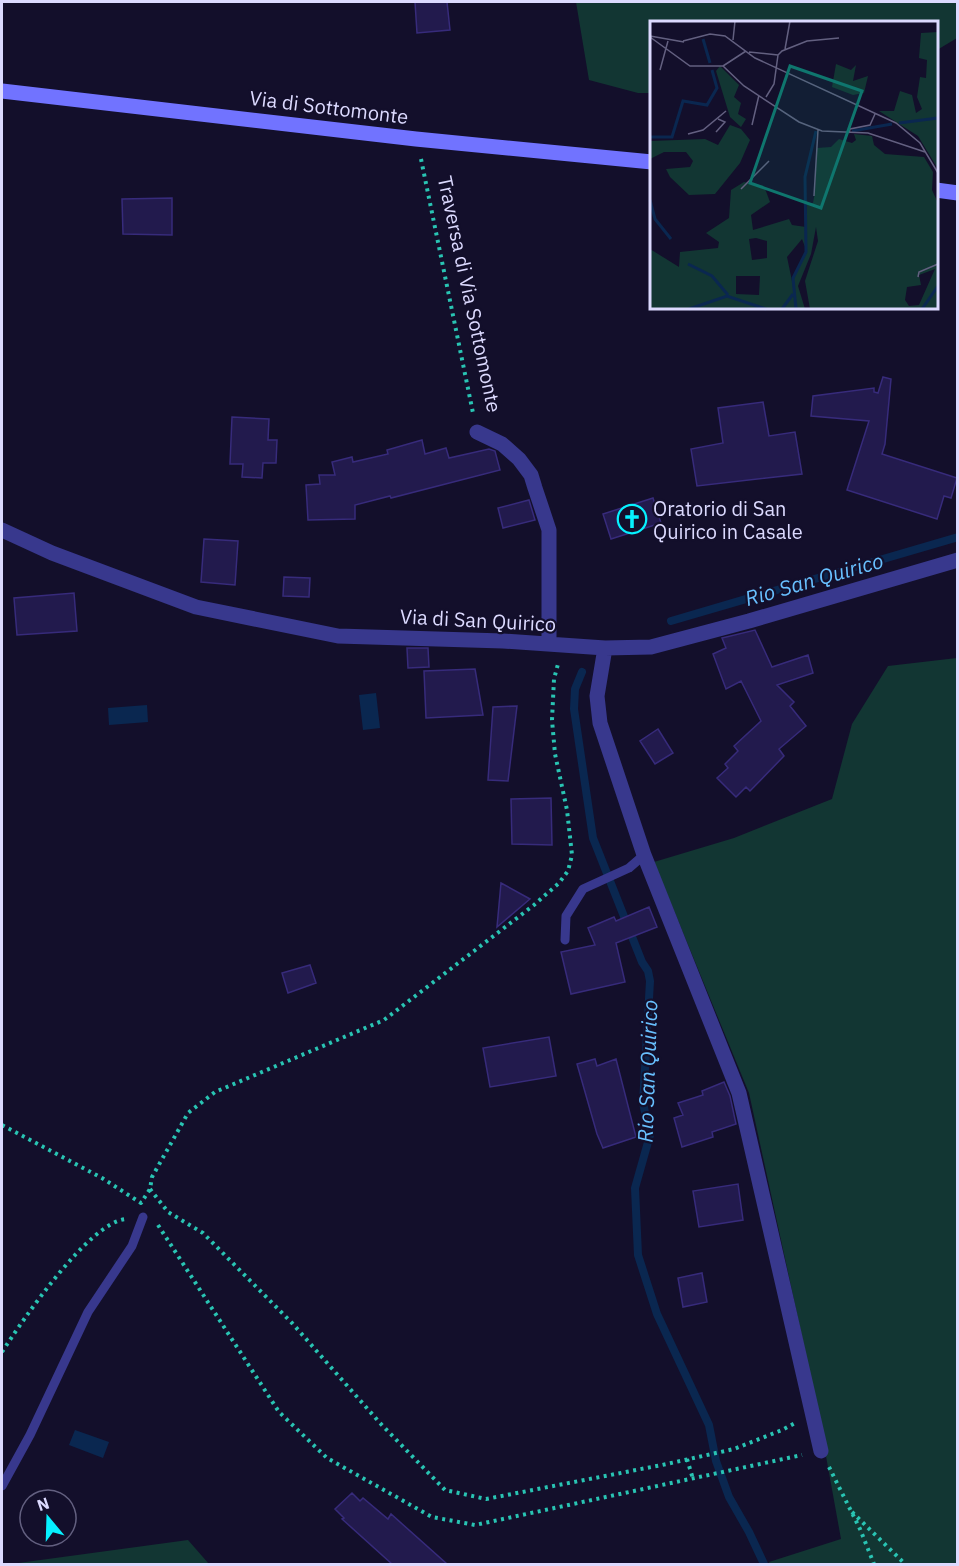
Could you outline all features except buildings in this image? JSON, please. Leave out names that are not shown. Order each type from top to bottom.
[{"type":"main road","name":"Via di Sottomonte","points":[[2,91],[416,139],[650,162]]},
{"type":"main road","points":[[938,190],[957,193]]},
{"type":"street","name":"Traversa di Via Sottomonte","points":[[477,432],[502,444],[519,459],[531,476],[549,530],[556,644]]},
{"type":"street","name":"Via di San Quirico","points":[[2,530],[52,553],[196,607],[338,636],[556,644],[604,648],[651,647],[957,561]]},
{"type":"street","points":[[604,648],[597,696],[600,723],[644,855],[739,1093],[821,1451]]},
{"type":"lane","points":[[565,940],[567,916],[583,889],[629,868],[644,855]]},
{"type":"lane","points":[[2,1486],[30,1435],[88,1312],[132,1246],[143,1217]]},
{"type":"path","name":"Traversa di Via Sottomonte","points":[[416,139],[477,432]]},
{"type":"path","points":[[2,1125],[102,1178],[141,1203],[150,1189],[152,1177],[188,1113],[215,1092],[384,1020],[534,905],[559,883],[568,871],[572,855],[567,810],[555,754],[552,720],[556,644]]},
{"type":"path","points":[[150,1189],[168,1212],[203,1233],[268,1298],[380,1423],[445,1490],[486,1499],[734,1449],[782,1430],[812,1413]]},
{"type":"path","points":[[2,1352],[30,1309],[66,1264],[111,1223],[143,1217]]},
{"type":"path","points":[[157,1224],[279,1412],[327,1458],[432,1517],[475,1525],[821,1451],[874,1564]]},
{"type":"path","points":[[689,1458],[693,1479]]},
{"type":"path","points":[[850,1509],[905,1564]]},
{"type":"green space","points":[[576,2],[957,2],[957,38],[938,49],[938,21],[650,21],[650,93],[638,93],[589,80]]},
{"type":"green space","points":[[957,658],[957,1564],[770,1564],[769,1562],[841,1539],[816,1401],[749,1093],[654,862],[734,838],[832,799],[852,724],[888,666]]},
{"type":"green space","points":[[188,1540],[209,1564],[11,1564]]},
{"type":"water","points":[[376,693],[380,728],[363,730],[359,695]]},
{"type":"water","points":[[147,705],[148,722],[109,725],[108,708]]},
{"type":"water","points":[[75,1430],[109,1442],[103,1458],[69,1445]]},
{"type":"waterway","name":"Rio San Quirico","points":[[671,621],[958,537]]},
{"type":"waterway","name":"Rio San Quirico","points":[[582,672],[575,689],[574,709],[593,838],[642,962],[648,971],[650,981],[643,1103],[650,1135],[635,1188],[638,1255],[657,1314],[709,1425],[716,1461],[729,1497],[764,1564]]},
{"type":"place","name":"Oratorio di San Quirico in Casale","points":[[632,519]]}]
